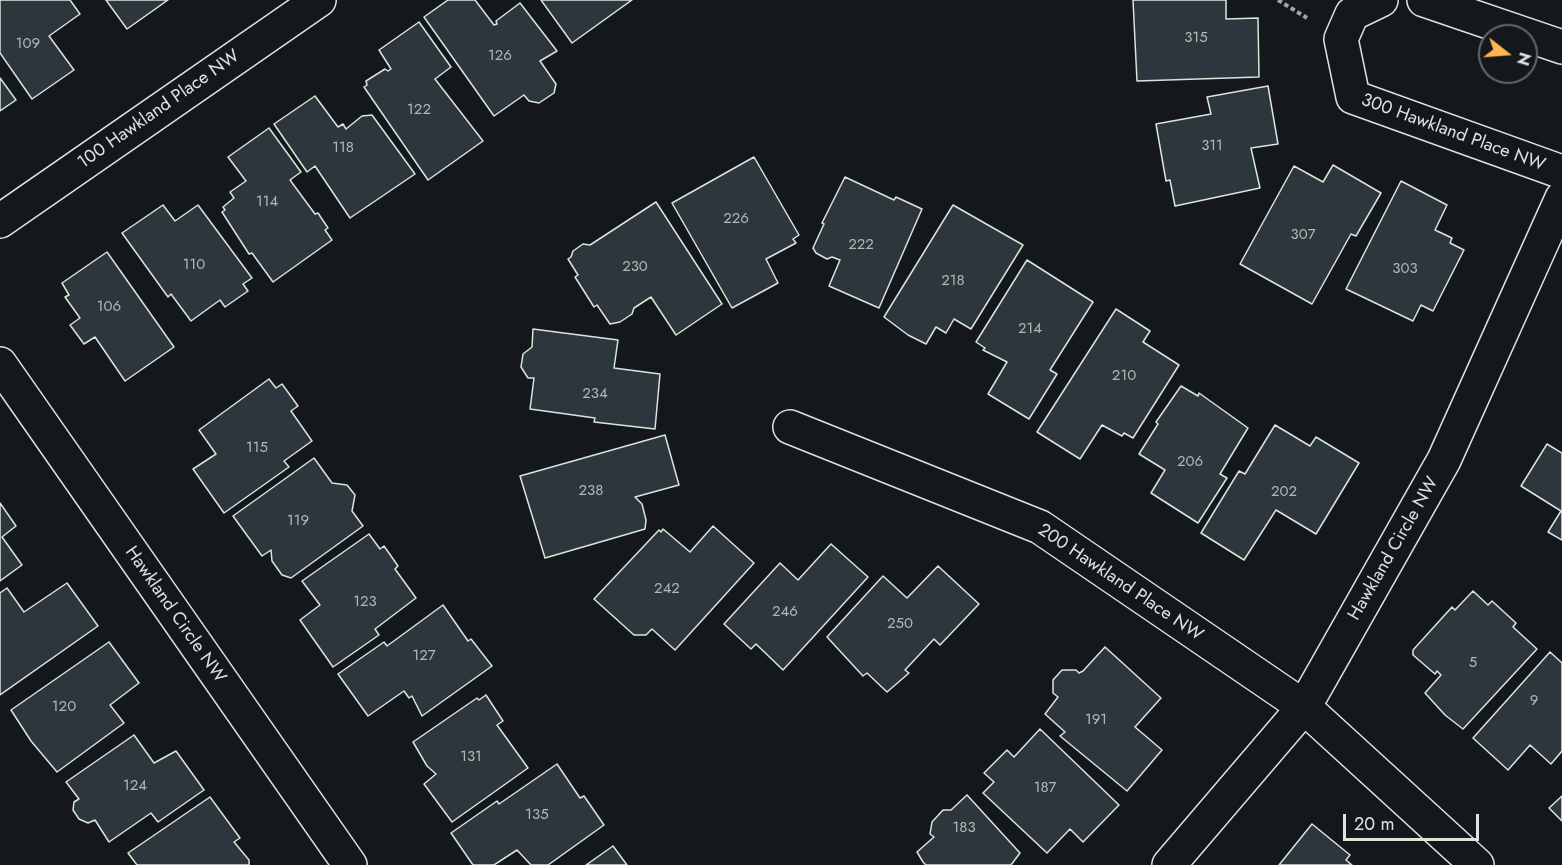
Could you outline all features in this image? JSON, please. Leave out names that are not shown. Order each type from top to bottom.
[{"type":"street","name":"100 Hawkland Place NW","points":[[0,221],[319,0]]},
{"type":"street","name":"300 Hawkland Place NW","points":[[1381,0],[1352,14],[1341,39],[1353,97],[1562,172]]},
{"type":"street","points":[[1424,0],[1562,47]]},
{"type":"street","name":"Hawkland Circle NW","points":[[1169,865],[1304,707],[1444,460],[1562,198]]},
{"type":"street","name":"Hawkland Circle NW","points":[[0,364],[350,865]]},
{"type":"street","name":"200 Hawkland Place NW","points":[[790,427],[1040,528],[1304,707],[1477,865]]},
{"type":"building","points":[[0,0],[70,0],[80,14],[49,36],[74,70],[32,99],[0,53]]},
{"type":"building","points":[[106,0],[168,0],[127,29]]},
{"type":"building","points":[[448,0],[475,0],[494,25],[520,3],[557,51],[540,61],[556,84],[554,93],[539,103],[529,101],[524,95],[494,116],[424,17]]},
{"type":"building","points":[[541,0],[632,0],[572,43]]},
{"type":"building","points":[[1133,0],[1226,0],[1226,19],[1258,18],[1259,77],[1137,81]]},
{"type":"building","points":[[419,22],[451,67],[435,79],[483,141],[428,180],[364,87],[367,85],[366,81],[385,69],[388,71],[391,69],[379,50]]},
{"type":"building","points":[[0,78],[16,100],[0,111]]},
{"type":"building","points":[[1268,86],[1278,144],[1251,148],[1260,188],[1175,206],[1170,180],[1166,181],[1156,124],[1211,114],[1207,97]]},
{"type":"building","points":[[315,96],[338,127],[343,124],[346,129],[362,116],[372,115],[415,174],[350,218],[315,166],[307,172],[274,124]]},
{"type":"building","points":[[269,128],[301,172],[290,180],[315,214],[318,213],[328,228],[325,230],[332,240],[273,282],[252,253],[249,254],[222,212],[225,210],[223,207],[234,198],[230,192],[246,181],[228,157]]},
{"type":"building","points":[[754,157],[799,235],[793,239],[796,243],[766,259],[778,283],[732,308],[672,203]]},
{"type":"building","points":[[1333,165],[1381,193],[1356,236],[1351,234],[1312,304],[1240,264],[1294,166],[1323,182]]},
{"type":"building","points":[[845,177],[894,200],[896,197],[922,209],[879,308],[829,286],[840,260],[832,257],[827,259],[816,253],[813,248],[824,224],[822,223]]},
{"type":"building","points":[[1401,181],[1447,205],[1435,230],[1452,238],[1450,243],[1464,250],[1433,311],[1421,305],[1413,321],[1346,289]]},
{"type":"building","points":[[656,202],[722,304],[676,335],[651,297],[634,308],[632,314],[620,322],[610,324],[597,305],[594,307],[575,277],[578,275],[568,259],[573,251],[583,244],[590,245]]},
{"type":"building","points":[[163,205],[175,221],[198,205],[252,278],[243,284],[248,291],[225,307],[220,300],[191,321],[171,294],[168,297],[122,233]]},
{"type":"building","points":[[953,205],[1023,245],[971,329],[954,319],[946,333],[936,327],[926,344],[908,335],[884,317]]},
{"type":"building","points":[[107,252],[174,347],[125,381],[95,337],[84,344],[70,325],[80,318],[65,297],[69,295],[62,283]]},
{"type":"building","points":[[1027,260],[1093,302],[1050,370],[1057,374],[1029,419],[988,394],[1007,362],[983,350],[985,348],[976,342]]},
{"type":"building","points":[[1116,309],[1150,331],[1143,342],[1179,365],[1133,438],[1124,433],[1122,436],[1102,425],[1080,459],[1037,432]]},
{"type":"building","points":[[533,329],[618,340],[614,368],[660,374],[655,429],[594,422],[595,418],[530,409],[534,378],[528,378],[521,367],[523,354],[532,347]]},
{"type":"building","points":[[269,379],[276,388],[282,384],[298,406],[291,411],[312,441],[284,461],[289,467],[224,513],[193,469],[216,454],[199,430]]},
{"type":"building","points":[[1181,386],[1198,396],[1199,393],[1248,428],[1220,474],[1227,478],[1198,523],[1151,493],[1165,470],[1139,454],[1158,424],[1156,422]]},
{"type":"building","points":[[1275,425],[1310,446],[1316,437],[1359,463],[1316,534],[1276,510],[1244,560],[1201,533],[1239,471],[1245,474]]},
{"type":"building","points":[[665,435],[679,485],[635,497],[642,504],[646,520],[645,529],[545,558],[520,476]]},
{"type":"building","points":[[1547,444],[1562,453],[1562,540],[1548,532],[1561,511],[1521,486]]},
{"type":"building","points":[[314,458],[332,483],[347,485],[355,495],[352,511],[363,526],[291,578],[282,575],[272,561],[271,550],[262,556],[233,516]]},
{"type":"building","points":[[0,503],[16,526],[2,537],[22,565],[0,581]]},
{"type":"building","points":[[713,526],[754,563],[675,650],[652,629],[646,635],[634,635],[594,599],[659,530],[661,532],[663,529],[690,552]]},
{"type":"building","points":[[369,534],[380,549],[384,546],[398,566],[395,569],[416,598],[375,629],[379,635],[333,667],[300,620],[320,605],[302,581]]},
{"type":"building","points":[[831,544],[868,577],[783,670],[756,644],[751,649],[724,624],[780,563],[798,580]]},
{"type":"building","points":[[938,566],[979,604],[940,645],[934,639],[905,670],[909,673],[887,692],[867,673],[863,676],[827,637],[883,576],[907,598]]},
{"type":"building","points":[[67,583],[98,626],[0,695],[0,593],[7,588],[24,612]]},
{"type":"building","points":[[1473,591],[1488,605],[1492,601],[1516,623],[1513,627],[1537,649],[1463,729],[1445,715],[1425,693],[1441,675],[1437,671],[1435,674],[1413,655],[1413,650],[1452,607],[1455,610]]},
{"type":"building","points":[[443,605],[468,641],[471,639],[492,666],[422,716],[412,696],[409,698],[404,691],[368,716],[338,674],[384,642],[387,646]]},
{"type":"building","points":[[109,642],[139,683],[110,705],[124,723],[57,772],[31,741],[11,710]]},
{"type":"building","points":[[1105,647],[1161,698],[1135,727],[1162,750],[1127,791],[1060,736],[1065,732],[1045,714],[1058,697],[1053,693],[1053,680],[1062,670],[1076,670],[1079,673],[1083,671]]},
{"type":"building","points":[[1550,652],[1562,663],[1562,751],[1551,764],[1530,745],[1508,770],[1473,738]]},
{"type":"building","points":[[486,695],[503,721],[497,725],[528,768],[452,822],[424,784],[436,774],[427,766],[413,742],[477,698],[479,700]]},
{"type":"building","points":[[1040,729],[1119,805],[1083,842],[1070,829],[1047,853],[983,793],[994,782],[984,773],[1007,750],[1014,757]]},
{"type":"building","points":[[134,735],[154,763],[176,751],[204,790],[158,822],[151,813],[109,842],[95,820],[88,823],[79,819],[73,810],[74,802],[79,799],[66,782]]},
{"type":"building","points":[[557,764],[580,798],[584,796],[604,825],[548,865],[531,865],[517,850],[494,865],[473,865],[451,833],[497,801],[499,804]]},
{"type":"building","points":[[967,795],[1020,853],[1011,865],[926,865],[923,862],[917,852],[934,837],[930,834],[932,822],[943,810],[951,810]]},
{"type":"building","points":[[1562,796],[1562,821],[1549,808]]},
{"type":"building","points":[[210,797],[240,838],[234,842],[249,860],[249,865],[137,865],[128,853]]},
{"type":"building","points":[[1312,824],[1350,855],[1346,860],[1352,865],[1279,865]]},
{"type":"building","points":[[613,846],[627,865],[586,865]]}]
